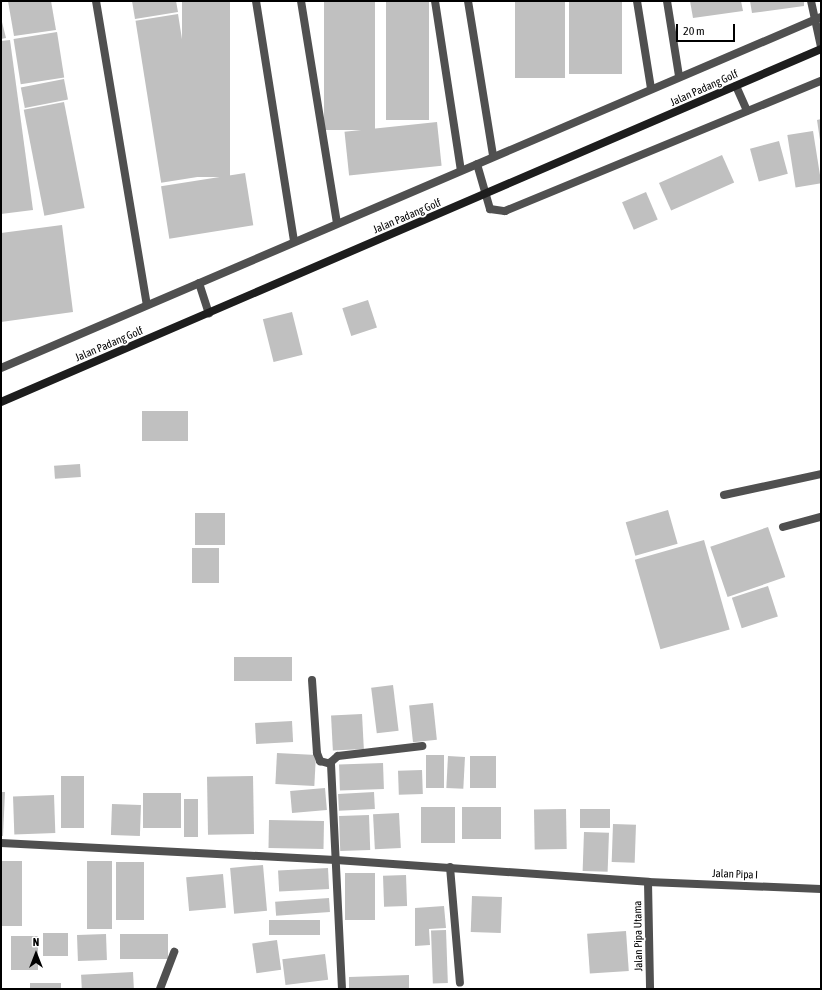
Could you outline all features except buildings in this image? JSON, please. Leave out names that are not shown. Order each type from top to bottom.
[{"type":"street","points":[[96,1],[147,305]]},
{"type":"street","points":[[256,1],[294,241]]},
{"type":"street","points":[[300,1],[337,223]]},
{"type":"street","points":[[435,1],[461,170]]},
{"type":"street","points":[[468,1],[493,156]]},
{"type":"street","points":[[637,1],[651,88]]},
{"type":"street","points":[[667,1],[679,76]]},
{"type":"street","points":[[811,1],[818,18],[821,48]]},
{"type":"street","points":[[1,368],[679,76],[818,18]]},
{"type":"street","name":"Jalan Padang Golf","points":[[1,402],[485,195],[821,48]]},
{"type":"street","points":[[477,164],[490,209],[504,211],[821,81]]},
{"type":"street","points":[[736,86],[746,111]]},
{"type":"street","points":[[199,283],[209,313]]},
{"type":"street","points":[[724,495],[821,474]]},
{"type":"street","points":[[783,527],[821,517]]},
{"type":"street","points":[[312,680],[317,753],[320,761],[330,764]]},
{"type":"street","points":[[342,989],[330,764],[338,756],[422,746]]},
{"type":"street","name":"Jalan Pipa I","points":[[1,843],[336,860],[648,882],[821,888]]},
{"type":"street","points":[[450,867],[460,983]]},
{"type":"street","name":"Jalan Pipa Utama","points":[[648,882],[650,989]]},
{"type":"street","points":[[160,989],[174,952]]}]
